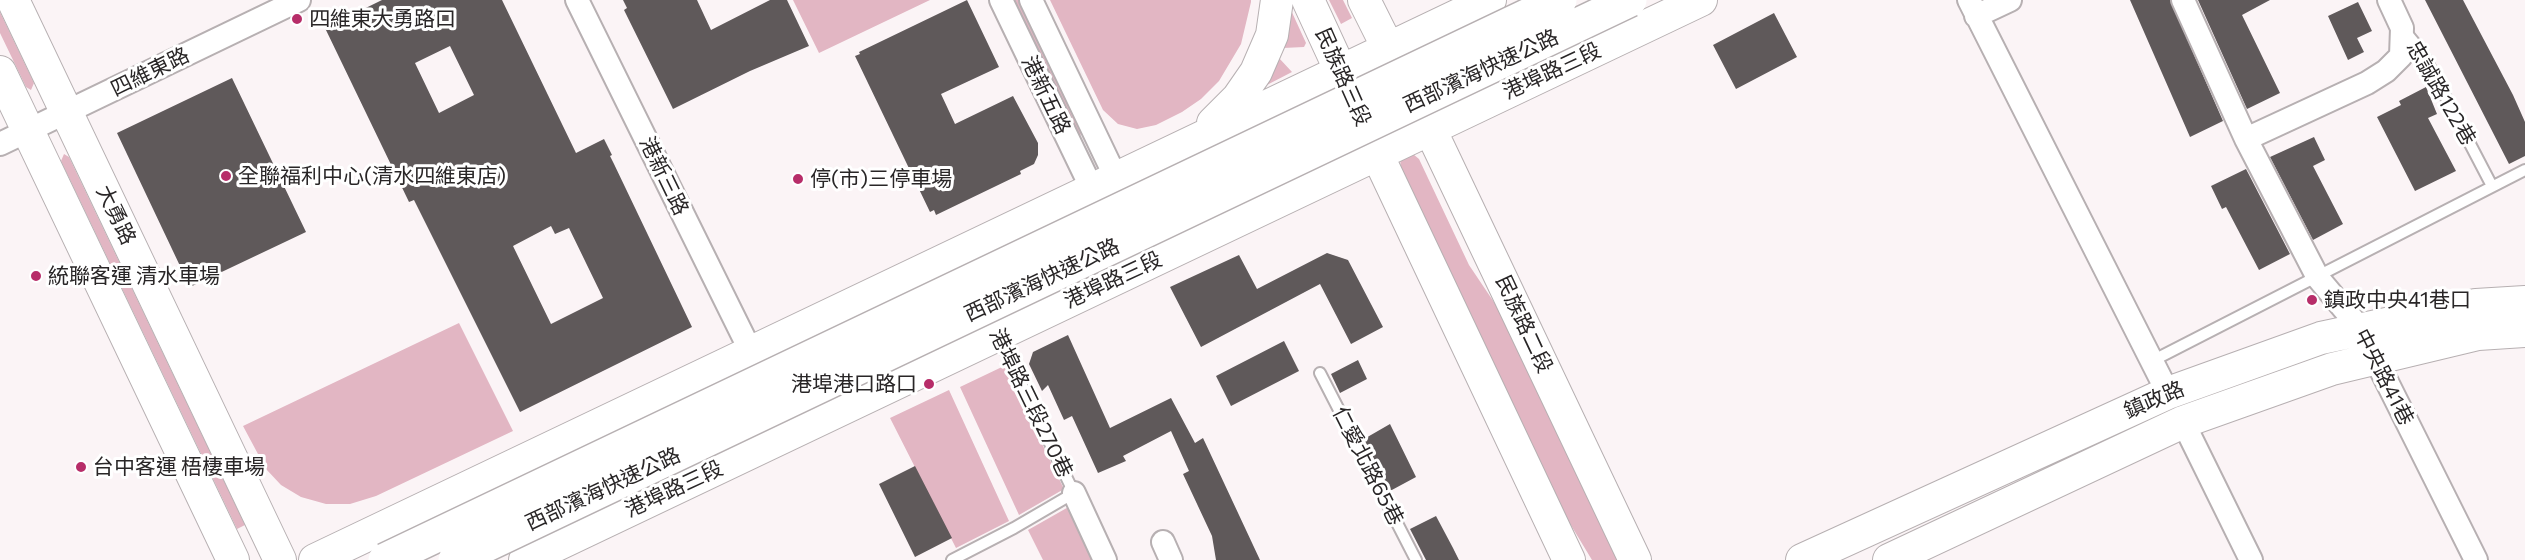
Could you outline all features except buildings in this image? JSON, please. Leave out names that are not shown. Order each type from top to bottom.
[{"type":"highway","name":"西部濱海快速公路","points":[[385,560],[1560,0]]},
{"type":"highway","name":"西部濱海快速公路","points":[[454,560],[1629,0]]},
{"type":"street","name":"大勇路","points":[[13,0],[280,560]]},
{"type":"street","name":"四維東路","points":[[0,144],[299,0]]},
{"type":"street","name":"港新三路","points":[[577,0],[750,352]]},
{"type":"street","name":"港新五路","points":[[1001,0],[1104,184]]},
{"type":"street","name":"港新五路","points":[[1032,0],[1104,184]]},
{"type":"street","points":[[1192,142],[1237,100],[1255,74],[1270,41],[1277,0]]},
{"type":"street","name":"民族路三段","points":[[1308,0],[1377,155]]},
{"type":"street","points":[[1364,0],[1387,49]]},
{"type":"street","points":[[315,560],[750,352],[963,264],[1104,184],[1490,0]]},
{"type":"street","name":"港埠路三段","points":[[525,560],[992,325],[1377,155],[1701,0]]},
{"type":"street","points":[[2010,0],[1972,8],[2168,393]]},
{"type":"street","name":"中央路41巷","points":[[2183,0],[2246,139],[2318,278],[2360,328],[2476,560]]},
{"type":"street","name":"忠誠路122巷","points":[[2390,0],[2402,28]]},
{"type":"street","points":[[2246,139],[2367,83],[2386,71],[2401,56],[2402,28]]},
{"type":"street","name":"民族路二段","points":[[1387,49],[1431,129],[1635,560]]},
{"type":"street","name":"大勇路","points":[[0,72],[233,560]]},
{"type":"street","points":[[1377,155],[1569,560]]},
{"type":"street","name":"鎮政路","points":[[1802,560],[2168,393],[2321,338],[2476,305],[2525,302]]},
{"type":"street","name":"鎮政路","points":[[1889,560],[2183,422],[2332,369],[2478,334],[2525,331]]},
{"type":"street","points":[[2183,422],[2252,560]]},
{"type":"street","points":[[1074,493],[1105,560]]},
{"type":"lane","name":"忠誠路122巷","points":[[2402,28],[2422,52],[2492,186]]},
{"type":"lane","points":[[2152,361],[2525,170]]},
{"type":"lane","name":"港埠路三段270巷","points":[[952,560],[1074,493],[963,264]]},
{"type":"lane","name":"仁愛北路65巷","points":[[1320,373],[1416,560]]},
{"type":"shaded area","points":[[793,0],[930,0],[819,53]]},
{"type":"shaded area","points":[[1013,0],[1019,0],[1082,131],[1080,136]]},
{"type":"shaded area","points":[[1050,0],[1251,0],[1251,2],[1241,44],[1219,81],[1201,99],[1182,112],[1156,125],[1137,129],[1118,124],[1103,110]]},
{"type":"shaded area","points":[[1329,0],[1343,0],[1352,18],[1341,24]]},
{"type":"shaded area","points":[[1290,8],[1306,43],[1304,47],[1283,48]]},
{"type":"shaded area","points":[[0,12],[34,83],[31,90],[26,87],[0,33]]},
{"type":"shaded area","points":[[1279,58],[1292,72],[1263,87]]},
{"type":"shaded area","points":[[64,154],[69,157],[245,525],[237,529],[61,161]]},
{"type":"shaded area","points":[[1413,154],[1419,159],[1469,265],[1514,332],[1618,560],[1592,560],[1566,517],[1401,169],[1400,158]]},
{"type":"shaded area","points":[[459,323],[513,431],[376,496],[350,504],[326,504],[301,497],[281,485],[266,469],[243,426]]},
{"type":"shaded area","points":[[1004,366],[1064,489],[1019,515],[960,387]]},
{"type":"shaded area","points":[[949,390],[1009,521],[956,548],[890,418]]},
{"type":"shaded area","points":[[1072,505],[1097,560],[1043,560],[1028,530]]},
{"type":"place","name":"四維東大勇路口","points":[[297,19]]},
{"type":"place","name":"全聯福利中心(清水四維東店)","points":[[226,176]]},
{"type":"place","name":"停(市)三停車場","points":[[798,179]]},
{"type":"place","name":"統聯客運 清水車場","points":[[36,276]]},
{"type":"place","name":"鎮政中央41巷口","points":[[2312,300]]},
{"type":"place","name":"港埠港口路口","points":[[929,384]]},
{"type":"place","name":"台中客運 梧棲車場","points":[[81,467]]}]
